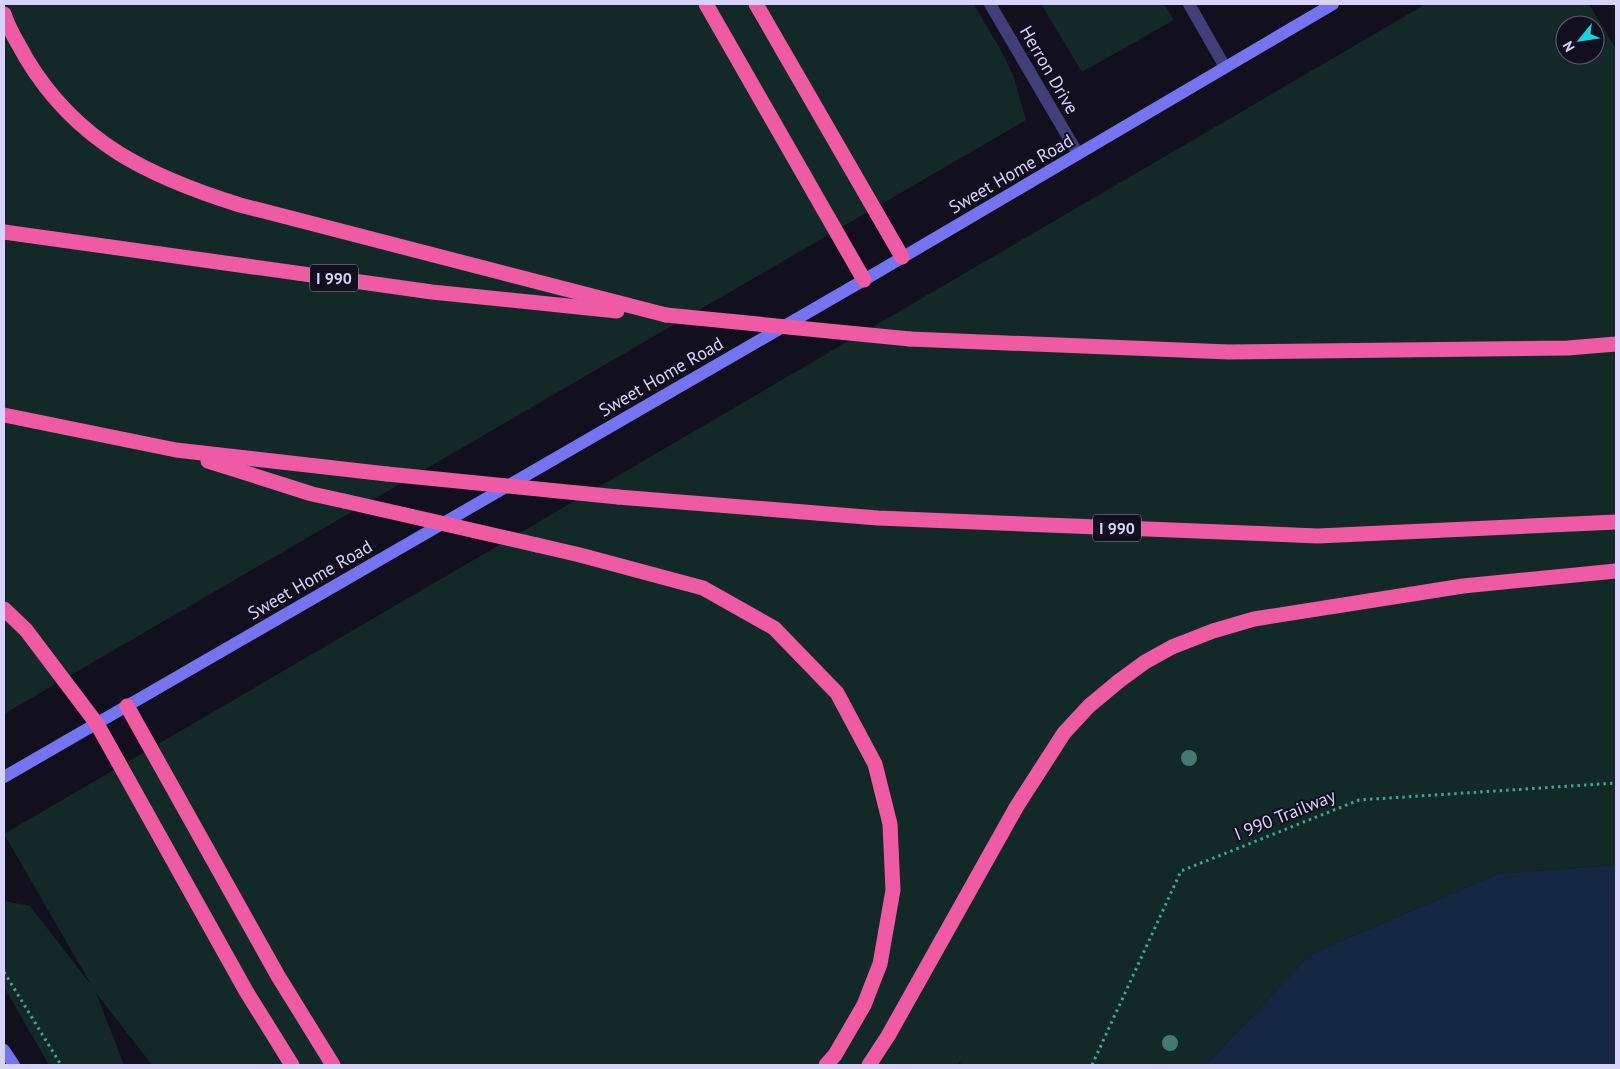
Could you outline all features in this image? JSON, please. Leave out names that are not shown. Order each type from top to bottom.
[{"type":"highway","points":[[706,4],[864,280]]},
{"type":"highway","points":[[756,4],[902,257]]},
{"type":"highway","points":[[4,14],[8,27],[53,98],[79,124],[109,147],[149,172],[192,190],[240,205],[666,316]]},
{"type":"highway","name":"I 990","points":[[4,232],[432,292],[910,339],[1229,352],[1558,348],[1616,344]]},
{"type":"highway","name":"I 990","points":[[4,415],[176,450],[618,498],[878,518],[1318,536],[1616,522]]},
{"type":"highway","points":[[176,450],[312,494],[580,555],[703,588],[774,628],[837,693],[875,764],[890,824],[893,890],[880,964],[864,1005],[835,1055],[826,1065]]},
{"type":"highway","points":[[868,1065],[888,1036],[1018,806],[1064,733],[1089,706],[1119,680],[1145,662],[1172,647],[1254,619],[1463,586],[1616,571]]},
{"type":"highway","points":[[4,609],[26,630],[97,724],[246,991],[292,1065]]},
{"type":"highway","points":[[127,706],[278,976],[333,1065]]},
{"type":"main road","name":"Sweet Home Road","points":[[4,777],[864,280],[1333,4]]},
{"type":"main road","points":[[4,1050],[14,1065]]},
{"type":"street","name":"Herron Drive","points":[[990,4],[1078,154]]},
{"type":"street","points":[[1189,4],[1225,67]]},
{"type":"path","name":"I 990 Trailway","points":[[1092,1065],[1181,871],[1359,800],[1616,782]]},
{"type":"path","points":[[4,972],[61,1065]]},
{"type":"green space","points":[[4,4],[974,4],[1004,56],[1014,78],[1026,120],[4,714]]},
{"type":"green space","points":[[1041,4],[1164,4],[1174,20],[1082,72]]},
{"type":"green space","points":[[1426,4],[1589,4],[1596,15],[1555,15],[1555,65],[1605,65],[1605,31],[1616,49],[1616,865],[1498,874],[1311,954],[1206,1065],[959,1065],[962,1060],[957,1065],[152,1065],[96,993],[124,1065],[49,1065],[4,987],[4,901],[30,906],[92,986],[4,834]]},
{"type":"water","points":[[1616,865],[1616,1065],[1206,1065],[1311,954],[1498,874]]}]
